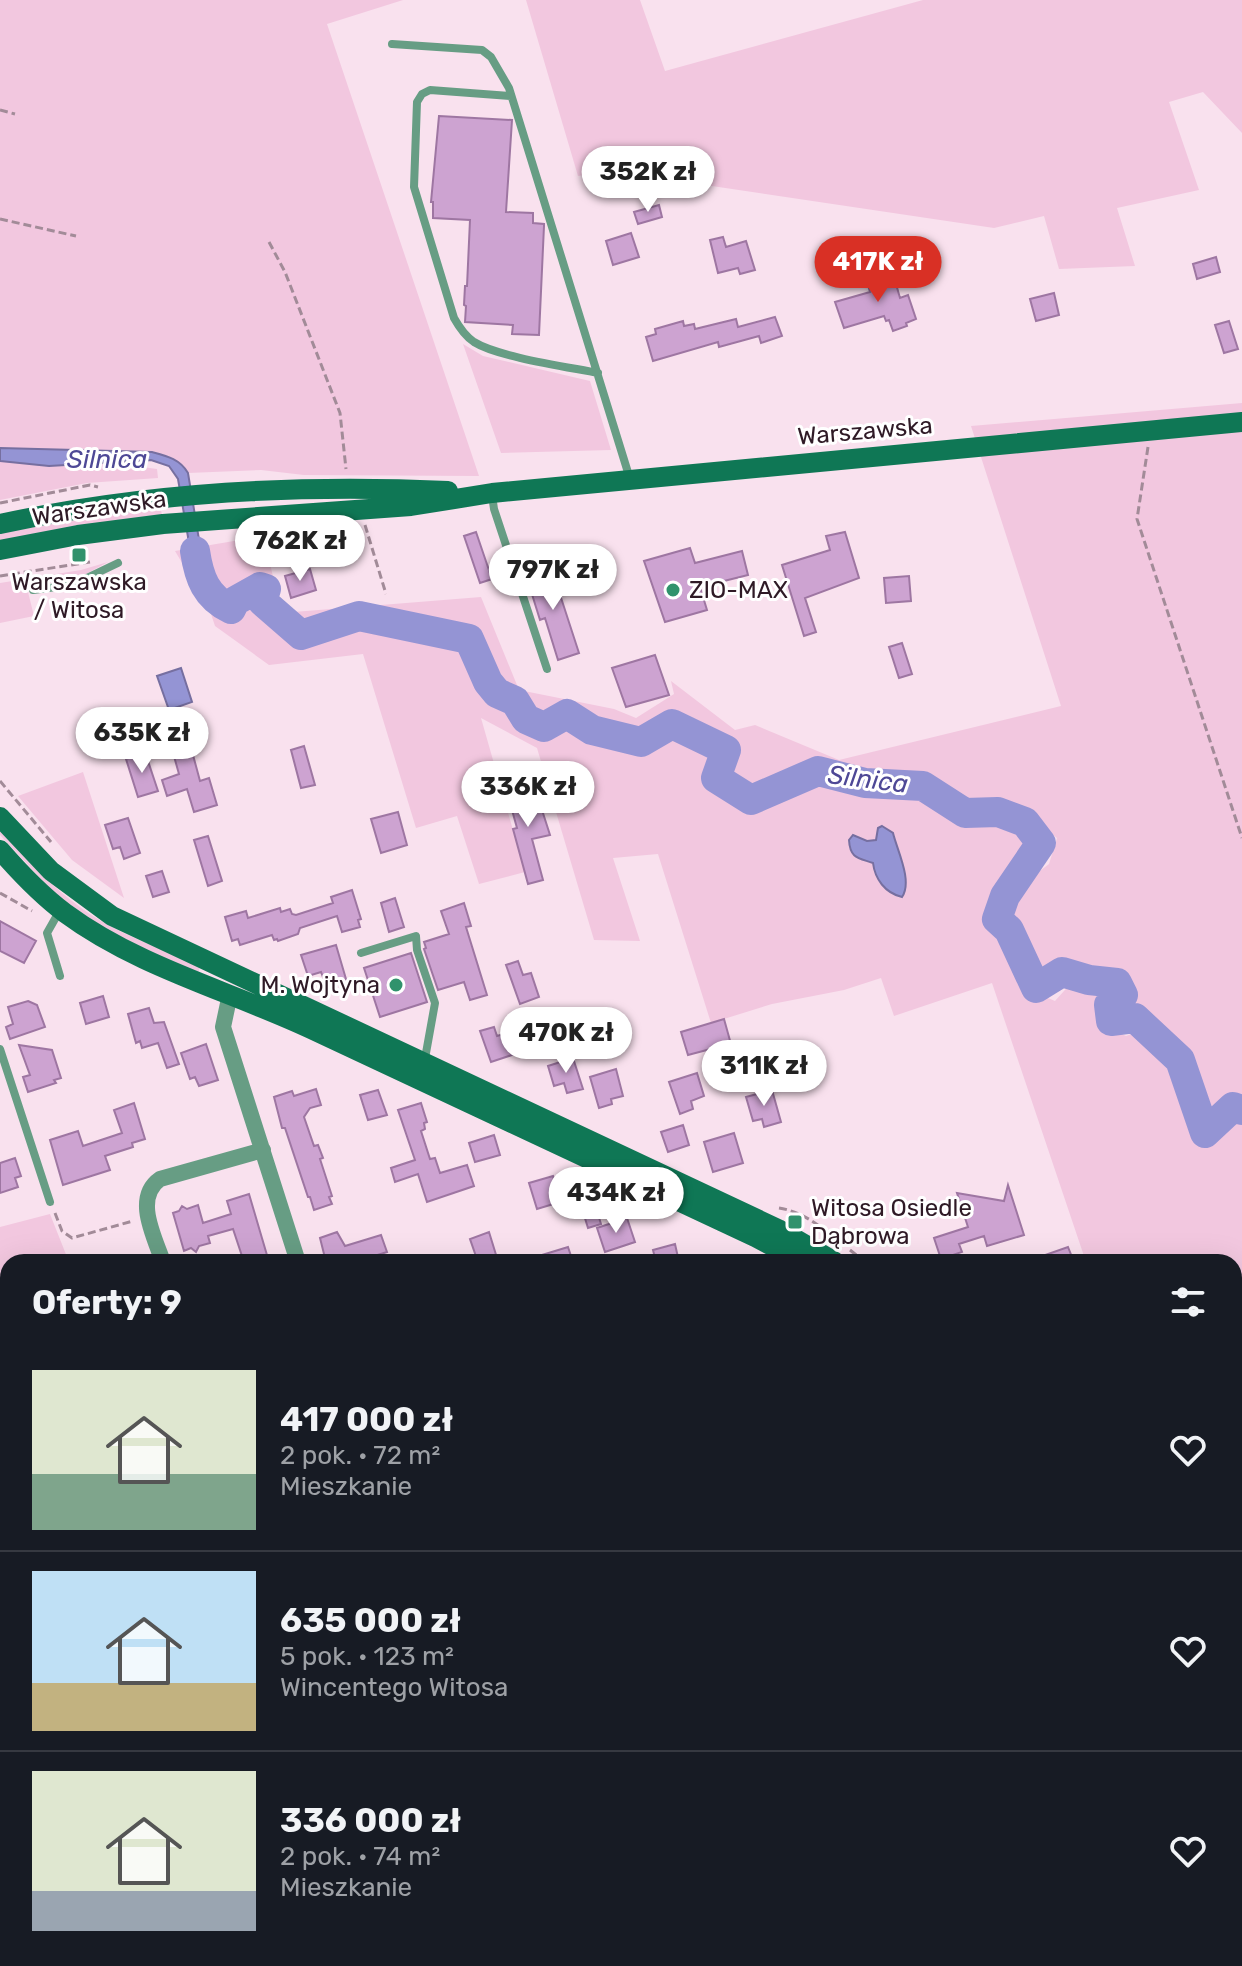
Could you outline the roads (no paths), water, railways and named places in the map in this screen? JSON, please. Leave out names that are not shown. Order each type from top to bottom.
[{"type":"main road","name":"Warszawska","points":[[0,550],[78,535],[163,524],[361,511],[492,493],[1242,422]]},
{"type":"main road","name":"Warszawska","points":[[0,524],[74,508],[218,492],[349,489],[492,493]]},
{"type":"main road","points":[[0,817],[51,871],[112,916],[788,1254]]},
{"type":"main road","points":[[0,850],[42,895],[51,912],[119,946],[415,1069],[840,1254]]},
{"type":"street","points":[[230,994],[223,1027],[296,1254]]},
{"type":"street","points":[[161,1254],[149,1217],[147,1198],[154,1184],[160,1179],[263,1150]]},
{"type":"lane","points":[[392,44],[482,50],[491,57],[511,96],[630,480]]},
{"type":"lane","points":[[511,96],[430,90],[422,94],[417,102],[414,187],[454,318],[474,342],[493,350],[598,373]]},
{"type":"lane","points":[[492,493],[494,509],[547,669]]},
{"type":"lane","points":[[33,590],[72,585],[118,563]]},
{"type":"lane","points":[[51,912],[47,933],[60,976]]},
{"type":"lane","points":[[361,953],[416,936],[417,950],[435,1008],[426,1053],[415,1069]]},
{"type":"lane","points":[[0,1049],[50,1202]]},
{"type":"water","points":[[0,448],[152,452],[177,461],[188,473],[202,558],[212,588],[202,590],[193,566],[178,479],[169,466],[151,460],[49,466],[0,461]]},
{"type":"water","points":[[181,668],[192,702],[169,710],[157,676]]},
{"type":"water","points":[[882,826],[893,833],[903,865],[906,883],[902,897],[886,889],[873,863],[856,857],[851,851],[849,840],[853,835],[867,841],[876,840],[878,828]]},
{"type":"waterway","name":"Silnica","points":[[195,551],[205,586],[215,599],[231,609],[235,601],[260,587],[266,589],[262,601],[301,635],[359,616],[469,639],[488,682],[497,693],[515,701],[526,719],[544,727],[567,714],[592,730],[641,742],[672,724],[726,750],[716,778],[751,800],[818,771],[865,783],[923,786],[965,813],[998,812],[1025,822],[1041,843],[1005,896],[997,919],[1009,930],[1036,988],[1062,972],[1089,980],[1117,983],[1123,995],[1109,1005],[1111,1021],[1135,1018],[1180,1060],[1205,1133],[1233,1107],[1242,1110]]},
{"type":"place","name":"Warszawska / Witosa","points":[[79,555]]},
{"type":"place","name":"ZIO-MAX","points":[[673,590]]},
{"type":"place","name":"M. Wojtyna","points":[[396,985]]},
{"type":"place","name":"Witosa Osiedle Dąbrowa","points":[[795,1222]]}]
